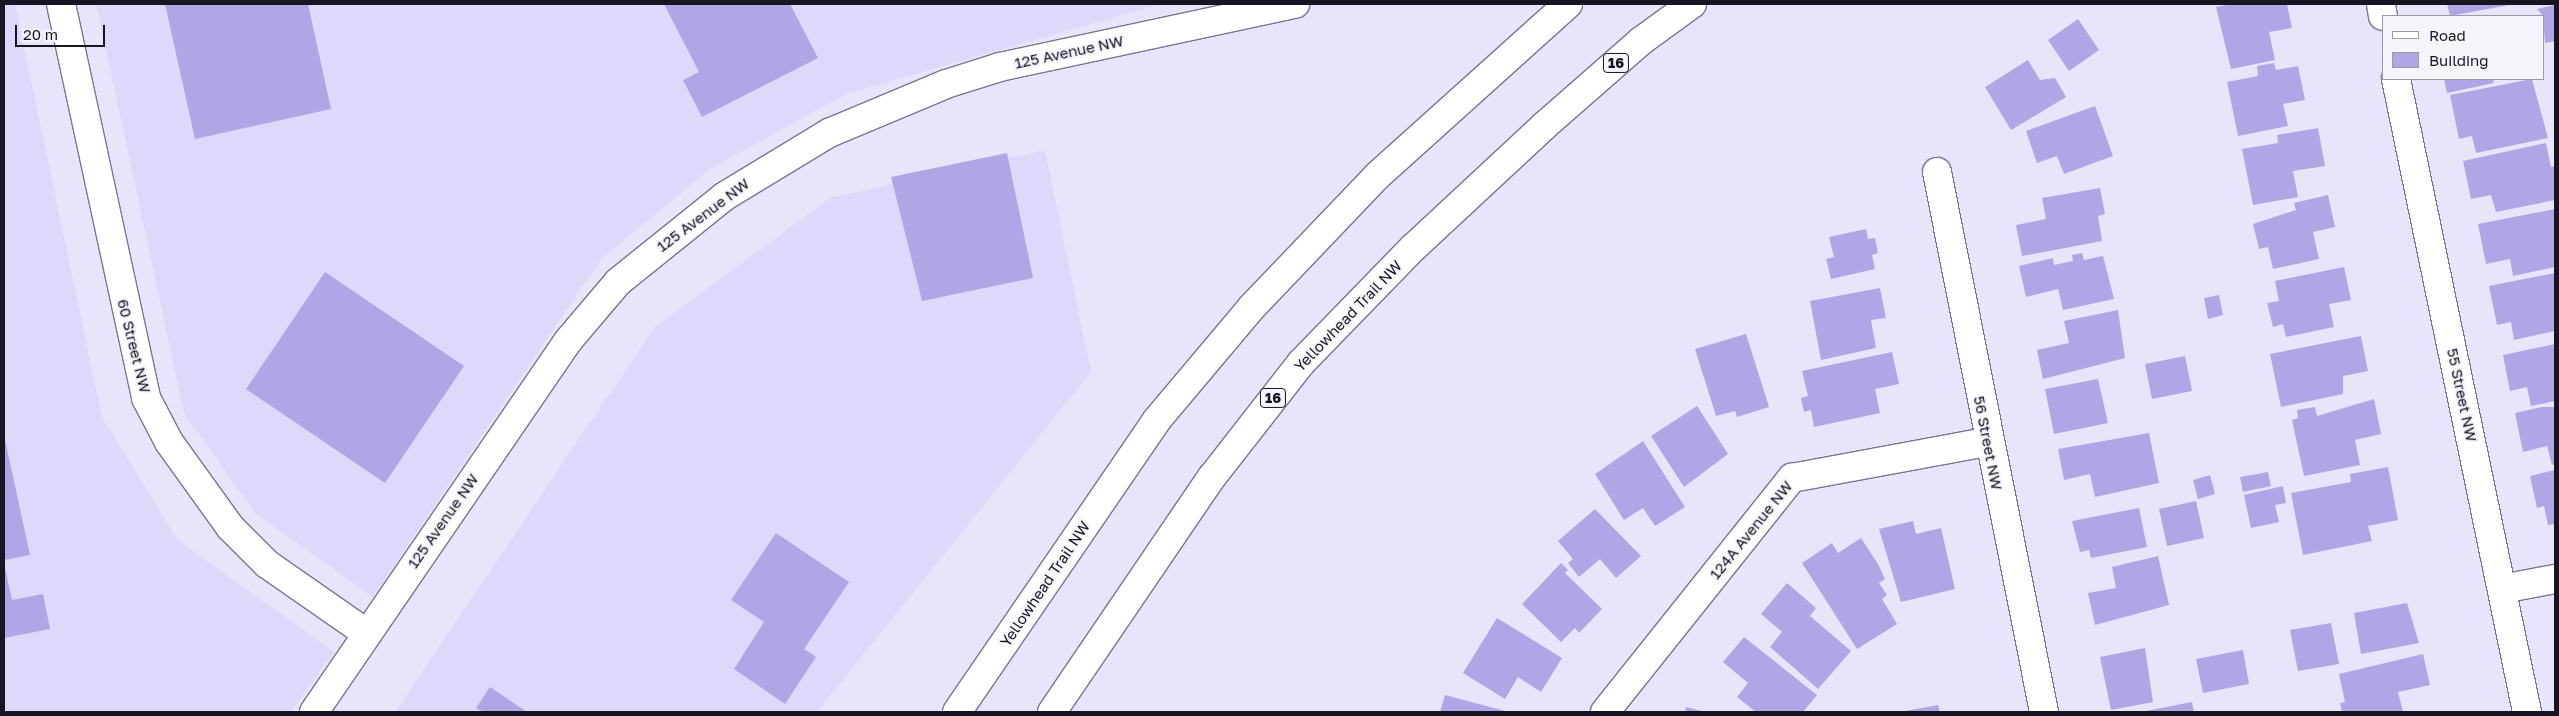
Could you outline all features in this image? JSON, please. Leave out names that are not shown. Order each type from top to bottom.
[{"type":"main road","name":"60 Street NW","points":[[61,4],[146,398],[179,456],[230,527],[267,564],[365,632]]},
{"type":"main road","name":"125 Avenue NW","points":[[314,712],[365,632],[568,341],[618,282],[725,196],[829,132],[946,84],[1000,67],[1294,4]]},
{"type":"main road","name":"Yellowhead Trail NW","points":[[957,712],[1156,421],[1251,308],[1377,176],[1568,4]]},
{"type":"main road","name":"Yellowhead Trail NW","points":[[1052,712],[1212,477],[1301,363],[1414,247],[1544,126],[1641,41],[1692,4]]},
{"type":"main road","name":"55 Street NW","points":[[2396,80],[2527,712]]},
{"type":"main road","name":"56 Street NW","points":[[1936,172],[1987,442],[2044,712]]},
{"type":"main road","name":"124A Avenue NW","points":[[1605,712],[1792,478],[1987,442]]},
{"type":"main road","points":[[2502,589],[2555,578]]},
{"type":"shaded area","points":[[4,4],[15,4],[102,417],[178,540],[334,652],[291,712],[4,712]]},
{"type":"shaded area","points":[[96,4],[1161,4],[846,94],[710,169],[601,259],[373,597],[255,513],[184,413]]},
{"type":"shaded area","points":[[1045,150],[1091,372],[817,712],[395,712],[654,328],[830,198]]},
{"type":"building","points":[[165,4],[308,4],[331,109],[195,139]]},
{"type":"building","points":[[664,4],[790,4],[818,58],[702,117],[683,80],[699,72]]},
{"type":"building","points":[[2232,4],[2287,4],[2292,28],[2269,32],[2275,60],[2231,69],[2216,7]]},
{"type":"building","points":[[2447,4],[2509,5],[2455,15],[2450,15]]},
{"type":"building","points":[[2555,5],[2555,41],[2545,43],[2544,15],[2537,9]]},
{"type":"building","points":[[2078,19],[2099,50],[2069,71],[2048,40]]},
{"type":"building","points":[[2028,60],[2040,80],[2055,78],[2066,97],[2011,130],[1985,87]]},
{"type":"building","points":[[2274,63],[2276,70],[2298,66],[2305,100],[2283,104],[2288,126],[2238,136],[2227,82],[2258,76],[2257,66]]},
{"type":"building","points":[[2444,80],[2493,80],[2494,83],[2447,93]]},
{"type":"building","points":[[2532,80],[2548,138],[2476,153],[2472,136],[2459,139],[2450,95]]},
{"type":"building","points":[[2095,106],[2113,156],[2064,174],[2057,156],[2037,163],[2026,131]]},
{"type":"building","points":[[2318,128],[2325,166],[2293,171],[2298,197],[2253,205],[2242,149],[2278,143],[2277,135]]},
{"type":"building","points":[[2546,143],[2551,167],[2555,166],[2555,200],[2496,212],[2491,195],[2471,199],[2463,161]]},
{"type":"building","points":[[1007,153],[1033,278],[922,301],[891,177]]},
{"type":"building","points":[[2100,188],[2105,214],[2098,216],[2102,241],[2022,256],[2016,225],[2046,219],[2042,198]]},
{"type":"building","points":[[2328,195],[2335,227],[2313,232],[2319,259],[2273,269],[2268,247],[2259,249],[2253,224],[2296,210],[2294,203]]},
{"type":"building","points":[[2555,209],[2555,267],[2513,276],[2510,259],[2486,264],[2478,224]]},
{"type":"building","points":[[1866,229],[1868,239],[1875,238],[1878,253],[1872,255],[1875,269],[1831,279],[1826,259],[1834,257],[1829,237]]},
{"type":"building","points":[[2082,253],[2084,260],[2103,256],[2114,299],[2063,310],[2058,289],[2026,297],[2019,266],[2053,258],[2054,265],[2073,261],[2072,255]]},
{"type":"building","points":[[2344,267],[2351,300],[2329,304],[2334,327],[2286,337],[2283,324],[2273,327],[2267,303],[2279,301],[2275,281]]},
{"type":"building","points":[[325,272],[464,366],[385,483],[246,389]]},
{"type":"building","points":[[2555,273],[2555,331],[2514,340],[2511,322],[2497,325],[2489,286]]},
{"type":"building","points":[[1880,288],[1886,318],[1871,320],[1876,348],[1821,360],[1810,301]]},
{"type":"building","points":[[2219,295],[2223,315],[2208,319],[2204,298]]},
{"type":"building","points":[[2118,310],[2125,358],[2043,379],[2037,350],[2069,343],[2064,321]]},
{"type":"building","points":[[1746,334],[1769,407],[1737,417],[1735,411],[1716,416],[1695,349]]},
{"type":"building","points":[[2361,336],[2368,371],[2343,376],[2343,394],[2281,407],[2270,354]]},
{"type":"building","points":[[2555,344],[2555,401],[2531,406],[2527,387],[2510,391],[2503,355]]},
{"type":"building","points":[[1892,352],[1899,384],[1875,389],[1880,413],[1814,427],[1811,410],[1804,412],[1801,398],[1808,396],[1802,371]]},
{"type":"building","points":[[2185,356],[2192,391],[2152,399],[2145,364]]},
{"type":"building","points":[[2098,379],[2108,423],[2054,434],[2045,389]]},
{"type":"building","points":[[2374,399],[2381,434],[2355,440],[2360,465],[2304,476],[2292,420],[2298,418],[2297,410],[2315,407],[2317,416]]},
{"type":"building","points":[[1697,406],[1728,454],[1684,487],[1651,436]]},
{"type":"building","points":[[2542,407],[2555,407],[2555,464],[2552,465],[2547,446],[2523,452],[2515,413]]},
{"type":"building","points":[[2149,433],[2159,483],[2095,497],[2090,474],[2064,480],[2058,449]]},
{"type":"building","points":[[4,435],[30,555],[4,560]]},
{"type":"building","points":[[1643,441],[1685,507],[1655,526],[1643,508],[1624,520],[1595,474]]},
{"type":"building","points":[[2388,467],[2398,520],[2368,526],[2372,541],[2303,555],[2291,493],[2351,482],[2350,474]]},
{"type":"building","points":[[2555,470],[2555,524],[2548,525],[2544,506],[2537,508],[2530,476]]},
{"type":"building","points":[[2268,472],[2271,486],[2243,492],[2240,477]]},
{"type":"building","points":[[2210,475],[2215,494],[2198,499],[2193,480]]},
{"type":"building","points":[[2283,486],[2286,503],[2275,505],[2279,522],[2251,528],[2244,495]]},
{"type":"building","points":[[2196,501],[2204,538],[2167,546],[2159,509]]},
{"type":"building","points":[[2139,508],[2147,547],[2091,558],[2089,550],[2080,552],[2072,521]]},
{"type":"building","points":[[1595,509],[1641,556],[1616,578],[1600,559],[1579,577],[1568,563],[1573,559],[1558,541]]},
{"type":"building","points":[[1913,521],[1916,534],[1941,528],[1955,589],[1901,602],[1879,529]]},
{"type":"building","points":[[776,533],[849,582],[804,649],[816,657],[785,704],[734,669],[764,622],[731,600]]},
{"type":"building","points":[[1861,538],[1878,564],[1885,579],[1879,583],[1887,595],[1882,599],[1897,624],[1857,649],[1802,563],[1832,543],[1838,553]]},
{"type":"building","points":[[2158,556],[2169,605],[2095,625],[2088,593],[2116,588],[2112,567]]},
{"type":"building","points":[[4,563],[12,600],[43,594],[50,629],[4,638]]},
{"type":"building","points":[[1561,563],[1568,570],[1565,573],[1602,609],[1579,633],[1575,628],[1561,642],[1522,604]]},
{"type":"building","points":[[1787,583],[1816,608],[1810,616],[1851,651],[1818,689],[1770,647],[1782,632],[1761,614]]},
{"type":"building","points":[[2407,603],[2419,643],[2361,654],[2354,613]]},
{"type":"building","points":[[1497,618],[1562,658],[1541,692],[1518,677],[1505,699],[1463,673]]},
{"type":"building","points":[[2331,623],[2339,664],[2298,671],[2290,630]]},
{"type":"building","points":[[1744,637],[1817,695],[1803,712],[1756,712],[1737,697],[1748,683],[1723,662]]},
{"type":"building","points":[[2145,648],[2153,702],[2111,710],[2100,657]]},
{"type":"building","points":[[2243,650],[2249,684],[2203,693],[2196,659]]},
{"type":"building","points":[[2423,654],[2430,685],[2398,692],[2403,712],[2342,712],[2340,703],[2345,702],[2339,674]]},
{"type":"building","points":[[490,687],[527,712],[484,712],[476,708]]},
{"type":"building","points":[[1445,695],[1509,712],[1440,712]]},
{"type":"building","points":[[2192,702],[2194,712],[2146,712],[2146,711]]},
{"type":"building","points":[[1938,705],[1940,712],[1905,712],[1905,711]]},
{"type":"building","points":[[1686,707],[1705,712],[1685,712]]}]
